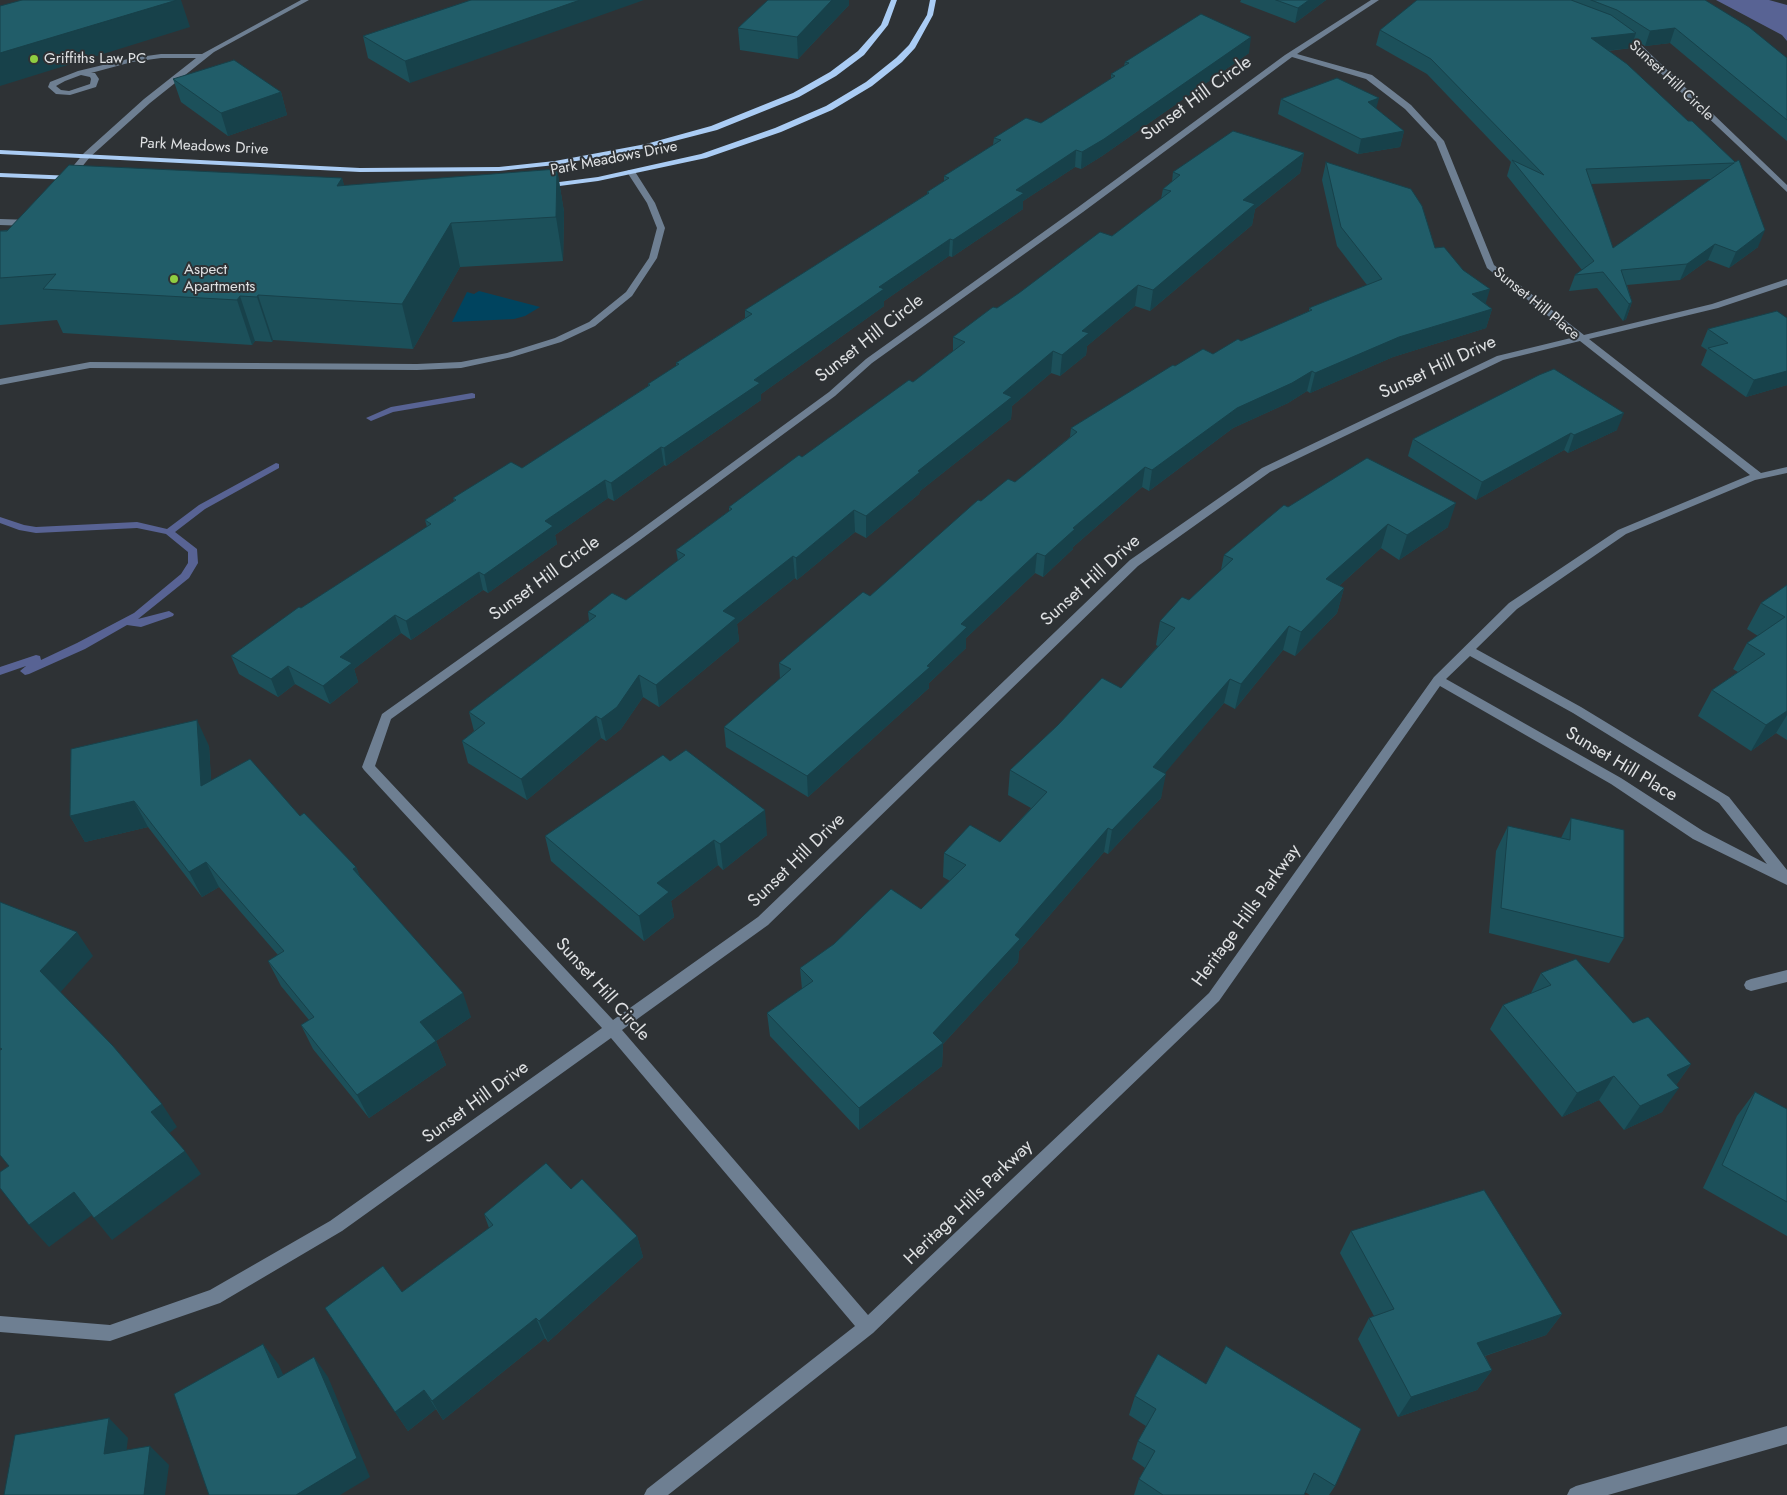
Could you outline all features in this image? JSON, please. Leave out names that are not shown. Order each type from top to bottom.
[{"type":"main road","name":"Park Meadows Drive","points":[[0,152],[360,170],[437,171],[499,169],[555,163],[647,146],[751,115],[796,95],[833,74],[866,46],[884,25],[894,0]]},
{"type":"main road","name":"Park Meadows Drive","points":[[531,188],[664,166],[738,145],[829,108],[869,84],[899,60],[912,46],[930,15],[933,0]]},
{"type":"main road","points":[[0,175],[88,179]]},
{"type":"street","points":[[62,185],[87,155],[147,101],[203,56],[306,0]]},
{"type":"street","name":"Sunset Hill Circle","points":[[867,1327],[612,1029],[368,767],[386,717],[636,538],[832,394],[870,361],[1292,55],[1376,0]]},
{"type":"street","name":"Sunset Hill Circle","points":[[1609,28],[1636,45],[1787,190]]},
{"type":"street","name":"Sunset Hill Place","points":[[1292,55],[1369,78],[1408,107],[1440,141],[1490,266],[1580,339],[1758,476]]},
{"type":"street","points":[[82,73],[92,75],[95,79],[93,85],[70,92],[59,92],[52,87],[53,84],[62,79],[82,73],[142,58],[203,56]]},
{"type":"street","points":[[0,382],[90,365],[407,367],[462,365],[509,355],[558,340],[592,324],[629,294],[654,258],[661,228],[652,203],[630,172]]},
{"type":"street","points":[[0,222],[29,227],[31,218],[36,212]]},
{"type":"street","points":[[1580,339],[1715,306],[1787,282]]},
{"type":"street","name":"Sunset Hill Drive","points":[[0,1324],[110,1334],[214,1297],[336,1226],[763,921],[1134,563],[1266,470],[1500,358],[1580,339]]},
{"type":"street","name":"Heritage Hills Parkway","points":[[653,1495],[867,1327],[1214,997],[1438,680],[1513,606],[1622,532],[1758,476],[1787,470]]},
{"type":"street","name":"Sunset Hill Place","points":[[1469,650],[1577,710],[1724,800],[1787,880]]},
{"type":"street","name":"Sunset Hill Place","points":[[1438,680],[1616,781],[1698,835],[1787,880]]},
{"type":"street","points":[[1751,985],[1787,976]]},
{"type":"street","points":[[1576,1495],[1787,1435]]},
{"type":"shaded area","points":[[1716,0],[1769,0],[1787,5],[1787,41],[1782,35]]},
{"type":"shaded area","points":[[479,291],[540,307],[525,316],[514,319],[452,322],[467,292],[474,294]]},
{"type":"building","points":[[22,0],[177,0],[0,53],[0,6]]},
{"type":"building","points":[[471,0],[580,0],[405,61],[363,36]]},
{"type":"building","points":[[768,0],[832,0],[797,37],[738,28]]},
{"type":"building","points":[[1276,0],[1309,0],[1298,8]]},
{"type":"building","points":[[1417,0],[1571,0],[1611,15],[1636,33],[1591,38],[1627,64],[1735,162],[1739,160],[1765,230],[1736,252],[1715,244],[1687,264],[1621,270],[1632,302],[1629,304],[1603,272],[1575,275],[1594,261],[1512,160],[1544,175],[1431,59],[1380,30]],"holes":[[[1734,163],[1613,248],[1586,169]]]},
{"type":"building","points":[[1591,0],[1705,0],[1749,27],[1787,58],[1787,120],[1675,28],[1650,31],[1617,10]]},
{"type":"building","points":[[1201,14],[1251,37],[1104,139],[1082,152],[1076,150],[1016,190],[1024,193],[953,240],[950,239],[879,287],[884,289],[754,380],[760,383],[664,448],[661,447],[611,483],[605,480],[545,521],[553,526],[484,575],[479,572],[406,621],[395,615],[340,657],[352,663],[323,686],[288,666],[271,679],[231,656],[299,607],[301,608],[431,524],[425,520],[456,500],[453,498],[511,462],[522,468],[650,385],[648,384],[679,364],[676,363],[752,314],[745,310],[929,193],[927,192],[949,178],[944,176],[1001,140],[994,138],[1026,118],[1041,123],[1115,76],[1111,74],[1129,63],[1125,62]]},
{"type":"building","points":[[234,60],[281,92],[221,113],[173,79]]},
{"type":"building","points":[[1337,78],[1379,98],[1368,102],[1404,131],[1361,139],[1281,99]]},
{"type":"building","points":[[1233,131],[1304,153],[1243,200],[1255,204],[1153,290],[1138,285],[1082,331],[1089,333],[1062,355],[1053,351],[1003,393],[1012,397],[918,471],[920,472],[866,516],[854,510],[796,558],[793,556],[723,611],[736,618],[656,685],[639,675],[617,707],[601,719],[596,716],[521,779],[462,741],[485,723],[469,712],[596,616],[588,612],[612,593],[626,600],[685,555],[676,550],[732,509],[729,507],[799,455],[802,457],[909,380],[913,382],[965,342],[953,337],[993,307],[997,308],[1019,293],[1100,232],[1112,236],[1171,191],[1163,189],[1180,175],[1173,172]]},
{"type":"building","points":[[1326,162],[1411,189],[1422,206],[1435,248],[1444,247],[1463,270],[1490,289],[1472,294],[1492,309],[1399,337],[1315,373],[1312,371],[1292,383],[1237,408],[1152,470],[1145,467],[1073,528],[1075,529],[1045,556],[1037,553],[961,624],[967,627],[927,666],[930,667],[807,776],[724,727],[791,669],[779,663],[863,592],[870,596],[978,500],[981,501],[1008,479],[1015,482],[1077,432],[1071,428],[1173,365],[1175,366],[1203,349],[1213,354],[1238,339],[1241,341],[1312,310],[1309,308],[1382,279],[1341,227]]},
{"type":"building","points":[[69,165],[342,178],[337,186],[557,169],[556,217],[451,223],[402,304],[258,295],[257,297],[240,296],[237,300],[43,289],[56,274],[0,278],[0,231],[7,231]]},
{"type":"building","points":[[1777,311],[1787,318],[1787,371],[1754,380],[1708,348],[1728,343],[1708,329]]},
{"type":"building","points":[[1554,369],[1624,413],[1574,435],[1571,433],[1482,482],[1413,439],[1539,375]]},
{"type":"building","points":[[1367,458],[1456,503],[1407,535],[1388,524],[1326,579],[1344,588],[1301,632],[1289,626],[1241,684],[1230,679],[1153,767],[1166,774],[1112,830],[1108,828],[1015,935],[1020,939],[933,1033],[943,1043],[859,1108],[767,1013],[813,981],[800,968],[834,944],[891,889],[921,909],[966,865],[944,853],[970,825],[1000,842],[1047,792],[1010,770],[1058,725],[1102,678],[1121,688],[1175,628],[1160,621],[1182,597],[1189,600],[1233,559],[1224,555],[1284,505],[1288,507]]},
{"type":"building","points":[[1787,585],[1787,711],[1766,725],[1712,690],[1765,654],[1747,643],[1785,617],[1761,603]]},
{"type":"building","points":[[197,720],[201,786],[250,759],[300,816],[304,813],[356,867],[353,869],[463,993],[420,1022],[436,1041],[357,1095],[301,1025],[314,1017],[268,961],[284,951],[206,862],[189,872],[134,801],[70,816],[71,749]]},
{"type":"building","points":[[686,750],[765,810],[720,844],[714,840],[657,883],[669,892],[639,916],[545,836],[663,755],[670,761]]},
{"type":"building","points":[[1571,818],[1624,830],[1624,938],[1501,908],[1508,826],[1570,840]]},
{"type":"building","points":[[0,902],[77,932],[40,971],[113,1046],[162,1104],[151,1112],[185,1151],[94,1218],[74,1192],[29,1225],[0,1188],[0,1172],[9,1166],[0,1155],[0,1050],[2,1049],[0,1048]]},
{"type":"building","points":[[1576,959],[1633,1023],[1648,1017],[1691,1064],[1667,1075],[1679,1088],[1640,1106],[1614,1076],[1577,1093],[1503,1005],[1551,985],[1541,973]]},
{"type":"building","points":[[1755,1092],[1787,1109],[1787,1202],[1722,1165]]},
{"type":"building","points":[[546,1163],[571,1189],[582,1179],[637,1236],[539,1321],[536,1318],[432,1401],[424,1390],[395,1412],[325,1308],[383,1266],[402,1292],[493,1225],[484,1214]]},
{"type":"building","points":[[1484,1190],[1562,1314],[1477,1343],[1492,1370],[1411,1397],[1369,1318],[1394,1309],[1351,1231]]},
{"type":"building","points":[[263,1344],[278,1378],[314,1357],[357,1458],[296,1495],[209,1495],[174,1394]]},
{"type":"building","points":[[1226,1346],[1361,1429],[1335,1486],[1314,1473],[1304,1495],[1163,1495],[1139,1479],[1155,1451],[1138,1441],[1156,1409],[1135,1396],[1158,1354],[1206,1384]]},
{"type":"building","points":[[109,1418],[104,1454],[150,1446],[144,1495],[4,1495],[15,1435]]},
{"type":"waterway","points":[[371,418],[391,410],[472,396]]},
{"type":"waterway","points":[[169,532],[202,507],[276,466]]},
{"type":"waterway","points":[[0,520],[22,528],[36,530],[137,525],[169,532]]},
{"type":"waterway","points":[[25,671],[81,646],[138,615],[185,576],[193,563],[193,551],[169,532]]},
{"type":"waterway","points":[[127,622],[141,623],[169,614]]},
{"type":"waterway","points":[[0,671],[36,659]]},
{"type":"place","name":"Griffiths Law PC","points":[[34,59]]},
{"type":"place","name":"Aspect Apartments","points":[[174,279]]}]
